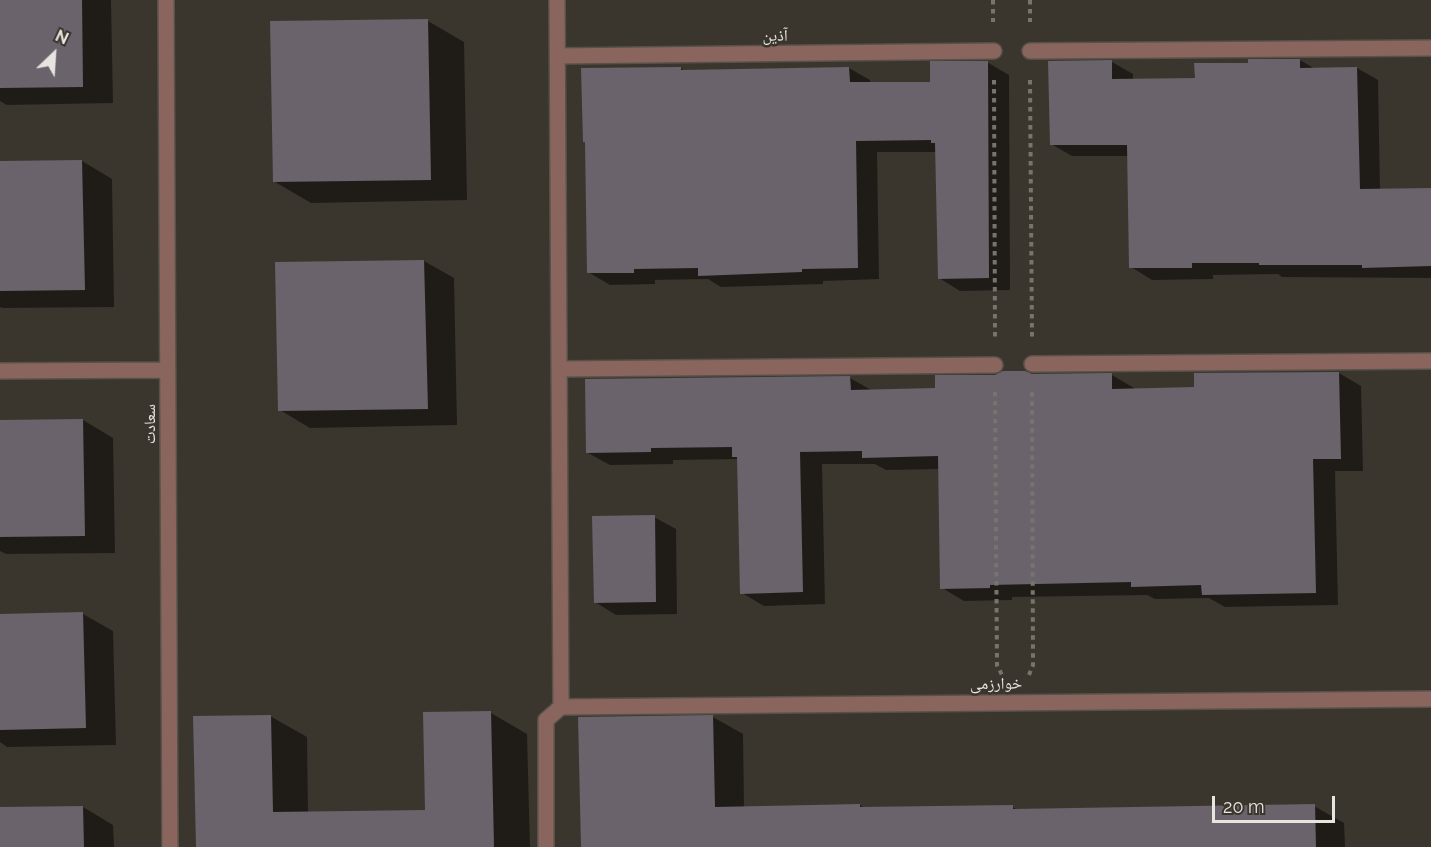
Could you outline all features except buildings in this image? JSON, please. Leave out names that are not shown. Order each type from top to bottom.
[{"type":"street","name":"سعادت","points":[[166,0],[170,847]]},
{"type":"street","points":[[546,847],[546,720],[561,707],[557,0]]},
{"type":"street","points":[[1030,51],[1431,48]]},
{"type":"street","name":"آذین","points":[[558,56],[994,51]]},
{"type":"street","points":[[1032,364],[1431,362]]},
{"type":"street","points":[[559,369],[995,364]]},
{"type":"street","points":[[0,371],[167,370]]},
{"type":"street","name":"خوارزمی","points":[[561,707],[1431,699]]}]
